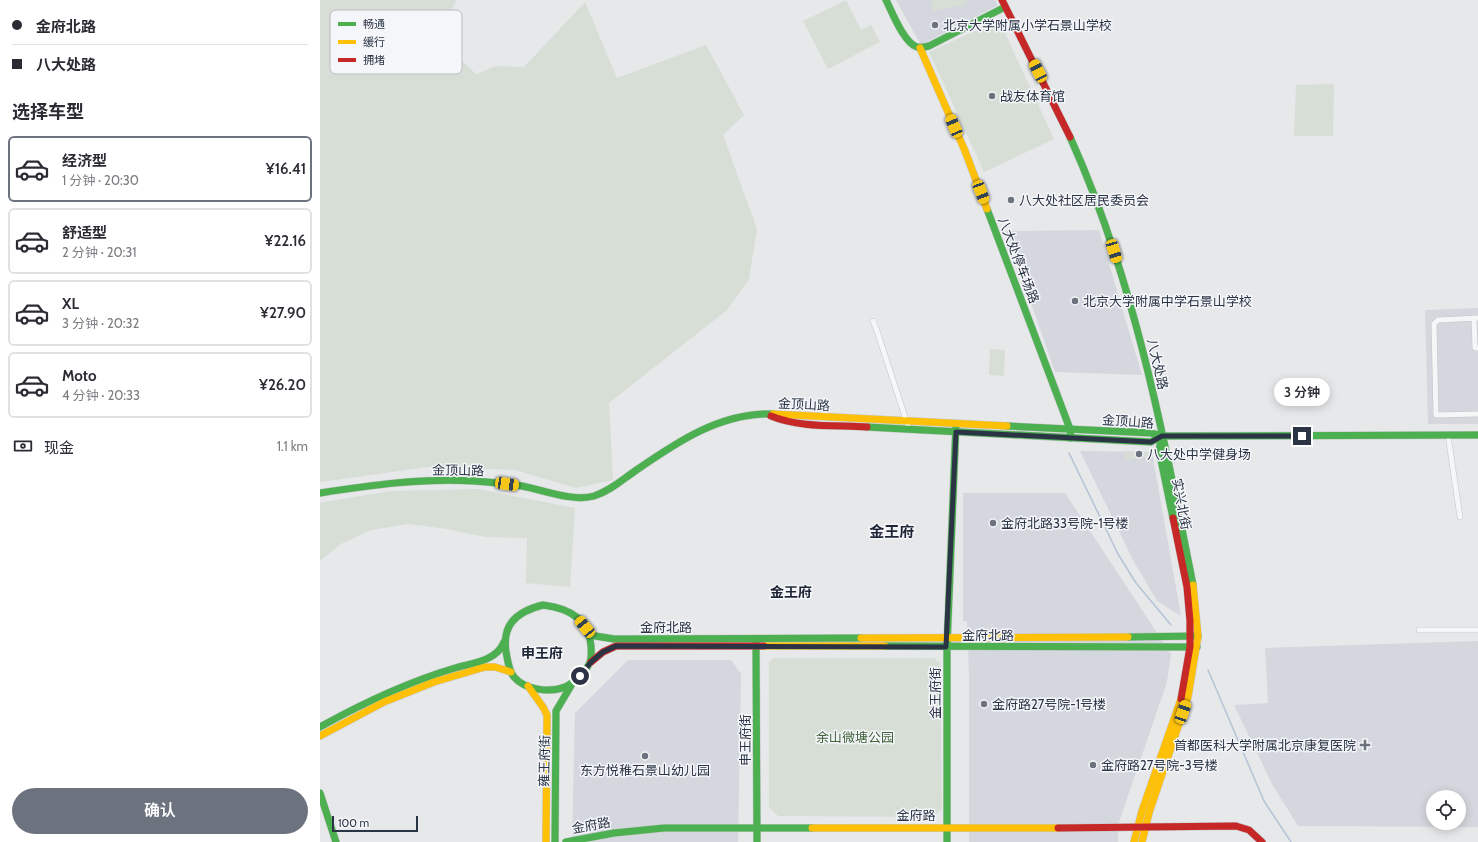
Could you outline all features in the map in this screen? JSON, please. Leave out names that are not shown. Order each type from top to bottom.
[{"type":"street","name":"八大处停车场路","points":[[886,0],[907,40],[913,46],[920,48],[965,151],[1072,438]]},
{"type":"street","points":[[920,48],[929,46],[1003,4]]},
{"type":"street","name":"八大处路","points":[[1003,4],[1079,157],[1114,251],[1148,372],[1162,436]]},
{"type":"street","points":[[1478,348],[1475,348],[1476,318],[1438,320],[1434,324],[1436,415],[1478,414]]},
{"type":"street","points":[[873,321],[909,430]]},
{"type":"street","name":"金顶山路","points":[[320,493],[352,487],[405,482],[460,480],[496,483],[572,496],[588,497],[598,494],[618,483],[681,440],[704,427],[746,415],[766,414],[1151,433],[1162,436]]},
{"type":"street","name":"金顶山路","points":[[766,414],[781,420],[810,424],[909,430],[1151,442],[1162,436]]},
{"type":"street","name":"金王府街","points":[[947,842],[946,647],[956,424]]},
{"type":"street","points":[[1448,435],[1460,517]]},
{"type":"street","points":[[1162,436],[1478,435]]},
{"type":"street","name":"实兴北街","points":[[1142,842],[1144,804],[1182,696],[1194,647],[1194,636],[1187,587],[1158,450],[1162,436]]},
{"type":"street","points":[[320,727],[350,710],[411,682],[485,660],[498,653],[512,622],[518,614],[531,608],[543,605],[555,606],[572,613],[585,627],[590,634],[591,662],[588,668],[572,684],[557,690],[544,690],[528,686],[514,677],[505,657],[504,641]]},
{"type":"street","points":[[1419,630],[1478,630]]},
{"type":"street","name":"金府北路","points":[[590,634],[614,638],[1194,636]]},
{"type":"street","name":"申王府街","points":[[756,638],[757,842]]},
{"type":"street","name":"金府北路","points":[[591,662],[603,652],[616,646],[1194,647]]},
{"type":"street","points":[[320,736],[388,699],[439,680],[474,669],[491,666],[511,672]]},
{"type":"street","name":"雍王府街","points":[[555,842],[556,711],[572,684]]},
{"type":"street","name":"雍王府街","points":[[528,686],[547,715],[546,842]]},
{"type":"street","points":[[320,793],[336,842]]},
{"type":"street","name":"金府路","points":[[566,842],[614,833],[664,828],[1142,828],[1236,826],[1249,830],[1262,842]]},
{"type":"street","name":"实兴北街","points":[[1134,842],[1142,828]]},
{"type":"shaded area","name":"北京大学附属小学石景山学校","points":[[896,0],[995,0],[998,5],[921,45]]},
{"type":"shaded area","name":"北京大学附属中学石景山学校","points":[[1099,230],[1142,375],[1055,372],[1006,231]]},
{"type":"shaded area","points":[[1478,308],[1478,424],[1428,424],[1425,310]]},
{"type":"shaded area","points":[[1080,451],[1152,452],[1181,616],[1157,601],[1133,560]]},
{"type":"shaded area","points":[[963,493],[1065,493],[1171,654],[1167,682],[1118,825],[1118,842],[969,842],[969,674],[967,621],[963,621]]},
{"type":"shaded area","name":"首都医科大学附属北京康复医院","points":[[1478,641],[1478,827],[1466,827],[1466,790],[1426,790],[1426,827],[1298,826],[1272,784],[1234,705],[1268,703],[1265,648]]},
{"type":"shaded area","points":[[628,660],[731,660],[741,674],[738,842],[572,842],[575,713]]},
{"type":"green space","points":[[320,0],[456,0],[452,10],[330,10],[330,74],[462,74],[462,61],[476,74],[496,66],[524,67],[585,2],[617,78],[706,45],[744,115],[723,135],[757,229],[749,279],[727,310],[609,403],[613,480],[576,488],[515,470],[428,467],[320,482]]},
{"type":"green space","points":[[846,0],[861,30],[871,25],[880,42],[828,69],[803,21]]},
{"type":"green space","points":[[931,0],[966,0],[967,4],[933,11]]},
{"type":"green space","name":"战友体育馆","points":[[999,20],[1054,139],[984,172],[929,52]]},
{"type":"green space","points":[[1334,84],[1333,136],[1294,136],[1296,85]]},
{"type":"green space","points":[[990,349],[1005,350],[1004,376],[989,375]]},
{"type":"green space","name":"八大处中学健身场","points":[[1125,451],[1152,452],[1153,457],[1126,460]]},
{"type":"green space","points":[[478,489],[575,508],[570,587],[526,583],[527,538],[485,537],[447,529],[409,524],[371,530],[341,544],[320,561],[320,503],[392,491]]},
{"type":"green space","name":"余山微塘公园","points":[[774,658],[934,658],[940,663],[942,809],[931,817],[778,816],[769,807],[769,662]]},
{"type":"waterway","points":[[1069,453],[1118,554],[1136,583],[1171,625]]},
{"type":"waterway","points":[[1208,670],[1264,801],[1291,842]]},
{"type":"traffic: fast","points":[[886,0],[903,34],[912,44],[917,47],[929,46],[1005,7]]},
{"type":"traffic: fast","points":[[1070,137],[1092,190],[1112,245],[1129,301],[1158,414],[1193,585]]},
{"type":"traffic: fast","points":[[987,209],[1070,429],[1071,438]]},
{"type":"traffic: fast","points":[[320,493],[358,487],[416,481],[455,480],[522,486],[568,497],[577,498],[594,496],[611,488],[667,450],[700,431],[735,418],[773,414]]},
{"type":"traffic: fast","points":[[947,842],[947,647],[956,424]]},
{"type":"traffic: fast","points":[[1007,426],[1151,433],[1162,436],[1478,435]]},
{"type":"traffic: fast","points":[[867,427],[1151,442],[1162,436]]},
{"type":"traffic: fast","points":[[1162,436],[1159,450],[1173,518]]},
{"type":"traffic: fast","points":[[543,605],[552,606],[576,616],[586,628],[591,646],[590,662],[582,674],[568,686],[559,689],[545,690],[524,685],[514,677],[507,659],[505,646],[506,637],[512,622],[517,616],[543,605]]},
{"type":"traffic: fast","points":[[589,635],[614,639],[861,638]]},
{"type":"traffic: fast","points":[[1128,637],[1198,636]]},
{"type":"traffic: fast","points":[[320,727],[369,701],[403,686],[455,668],[476,663],[490,657],[501,648],[504,642]]},
{"type":"traffic: fast","points":[[756,642],[757,842]]},
{"type":"traffic: fast","points":[[885,646],[1197,647]]},
{"type":"traffic: fast","points":[[555,842],[556,711],[572,684]]},
{"type":"traffic: fast","points":[[320,793],[336,842]]},
{"type":"traffic: fast","points":[[566,842],[614,833],[664,828],[812,828]]},
{"type":"traffic: slow","points":[[920,48],[965,151],[987,209]]},
{"type":"traffic: slow","points":[[773,414],[1007,426]]},
{"type":"traffic: slow","points":[[1142,842],[1149,813],[1188,697],[1198,636],[1193,585]]},
{"type":"traffic: slow","points":[[861,638],[1128,637]]},
{"type":"traffic: slow","points":[[764,646],[885,646]]},
{"type":"traffic: slow","points":[[320,736],[384,702],[434,682],[485,667],[495,667],[511,672]]},
{"type":"traffic: slow","points":[[528,686],[547,715],[546,842]]},
{"type":"traffic: slow","points":[[1134,842],[1142,811],[1181,699]]},
{"type":"traffic: slow","points":[[812,828],[1058,828]]},
{"type":"traffic: jam","points":[[1002,0],[1070,137]]},
{"type":"traffic: jam","points":[[771,416],[782,420],[806,424],[867,427]]},
{"type":"traffic: jam","points":[[1173,518],[1187,587],[1190,621],[1190,647],[1181,699]]},
{"type":"traffic: jam","points":[[591,662],[603,652],[616,646],[764,646]]},
{"type":"traffic: jam","points":[[1058,828],[1236,826],[1249,830],[1262,842]]},
{"type":"place","name":"北京大学附属小学石景山学校","points":[[935,25]]},
{"type":"place","name":"战友体育馆","points":[[992,96]]},
{"type":"place","name":"八大处社区居民委员会","points":[[1011,200]]},
{"type":"place","name":"北京大学附属中学石景山学校","points":[[1075,301]]},
{"type":"place","name":"八大处中学健身场","points":[[1139,454]]},
{"type":"place","name":"金府北路33号院-1号楼","points":[[993,523]]},
{"type":"place","name":"金府路27号院-1号楼","points":[[984,704]]},
{"type":"place","name":"首都医科大学附属北京康复医院","points":[[1365,745]]},
{"type":"place","name":"东方悦稚石景山幼儿园","points":[[645,756]]},
{"type":"place","name":"金府路27号院-3号楼","points":[[1093,765]]},
{"type":"district","name":"金王府","points":[[892,532]]},
{"type":"district","name":"金王府","points":[[791,592]]},
{"type":"district","name":"申王府","points":[[542,653]]},
{"type":"route","points":[[580,676],[588,668],[591,662],[603,652],[616,646],[946,647],[956,432],[1151,442],[1162,436],[1302,436]]}]
